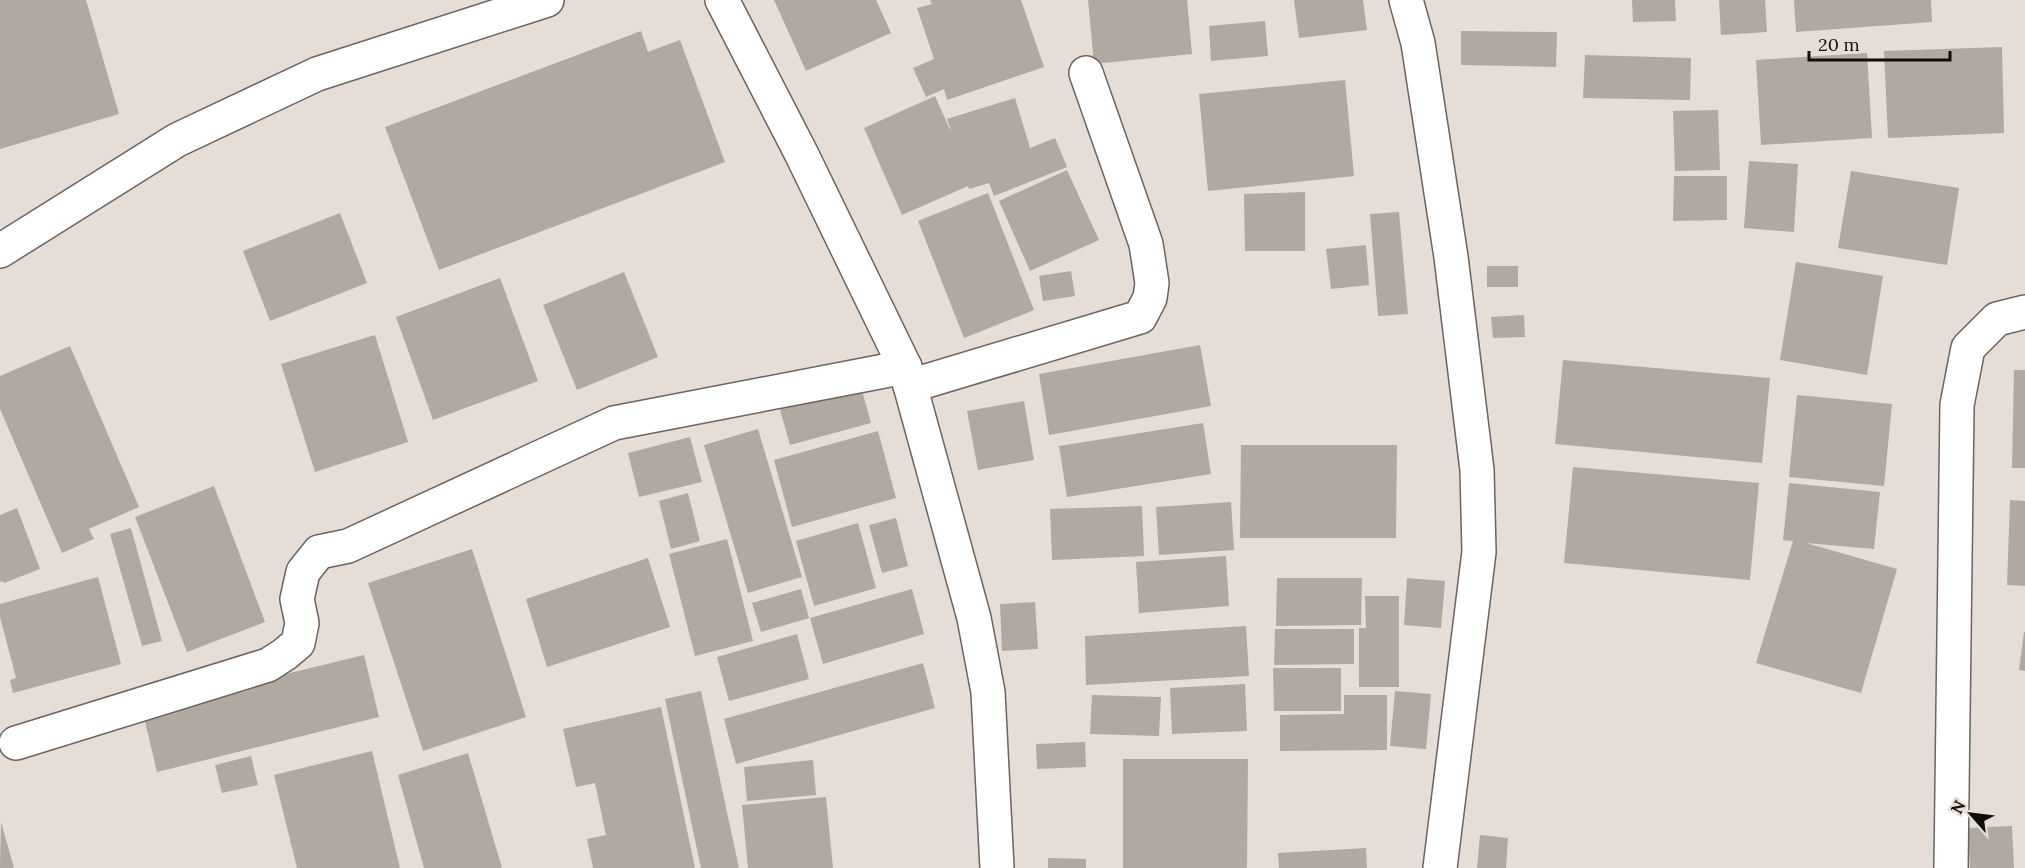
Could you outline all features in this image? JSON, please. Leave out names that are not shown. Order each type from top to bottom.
[{"type":"street","points":[[0,251],[177,140],[317,74],[547,0]]},
{"type":"street","points":[[722,0],[801,153],[907,377],[974,618],[988,692],[997,868]]},
{"type":"street","points":[[1406,0],[1418,43],[1439,178],[1477,470],[1479,552],[1440,868]]},
{"type":"street","points":[[16,743],[268,664],[298,643],[302,623],[297,600],[303,572],[319,552],[348,546],[614,423],[907,377],[1140,317],[1150,298],[1152,283],[1150,261],[1086,73]]},
{"type":"street","points":[[1951,868],[1957,405],[1968,348],[1997,319],[2025,312]]},
{"type":"building","points":[[0,0],[86,0],[119,114],[0,149]]},
{"type":"building","points":[[774,0],[876,0],[891,33],[806,71]]},
{"type":"building","points":[[930,0],[1021,0],[1044,67],[947,100],[944,89],[926,97],[913,68],[934,59],[917,8],[932,4]]},
{"type":"building","points":[[1088,0],[1187,0],[1192,54],[1094,64]]},
{"type":"building","points":[[1294,0],[1363,0],[1367,30],[1299,38]]},
{"type":"building","points":[[1632,0],[1675,0],[1676,21],[1633,22]]},
{"type":"building","points":[[1719,0],[1765,0],[1767,32],[1721,35]]},
{"type":"building","points":[[1794,0],[1931,0],[1932,22],[1796,32]]},
{"type":"building","points":[[1265,21],[1268,56],[1211,61],[1209,26]]},
{"type":"building","points":[[641,31],[648,52],[680,40],[725,162],[439,270],[385,127]]},
{"type":"building","points":[[1461,31],[1557,32],[1556,67],[1461,65]]},
{"type":"building","points":[[2002,47],[2004,133],[1888,138],[1884,51]]},
{"type":"building","points":[[1867,53],[1872,138],[1761,145],[1756,60]]},
{"type":"building","points":[[1585,55],[1691,58],[1690,100],[1583,98]]},
{"type":"building","points":[[1345,80],[1354,176],[1208,191],[1199,94]]},
{"type":"building","points":[[935,96],[952,134],[947,119],[1015,98],[1030,148],[1055,138],[1067,167],[994,196],[989,183],[969,189],[968,186],[902,215],[864,128]]},
{"type":"building","points":[[1718,110],[1720,170],[1675,171],[1673,111]]},
{"type":"building","points":[[1749,161],[1798,164],[1794,232],[1744,228]]},
{"type":"building","points":[[1067,170],[1099,240],[1030,271],[999,201]]},
{"type":"building","points":[[1851,171],[1959,188],[1947,265],[1838,248]]},
{"type":"building","points":[[1674,176],[1727,176],[1727,220],[1673,221]]},
{"type":"building","points":[[1305,192],[1305,251],[1245,251],[1244,194]]},
{"type":"building","points":[[988,193],[1034,310],[964,338],[918,221]]},
{"type":"building","points":[[1399,212],[1408,314],[1378,316],[1370,214]]},
{"type":"building","points":[[340,213],[367,283],[270,321],[243,251]]},
{"type":"building","points":[[1366,245],[1369,285],[1331,289],[1326,249]]},
{"type":"building","points":[[1796,262],[1883,276],[1867,375],[1780,360]]},
{"type":"building","points":[[1487,266],[1518,266],[1518,287],[1487,287]]},
{"type":"building","points":[[1071,271],[1075,296],[1043,301],[1039,276]]},
{"type":"building","points":[[624,272],[658,357],[577,390],[543,305]]},
{"type":"building","points":[[500,278],[538,381],[433,420],[396,317]]},
{"type":"building","points":[[1524,315],[1525,337],[1493,338],[1491,317]]},
{"type":"building","points":[[375,335],[408,442],[315,472],[281,364]]},
{"type":"building","points":[[1200,345],[1211,406],[1049,435],[1039,374]]},
{"type":"building","points":[[70,346],[139,507],[89,529],[94,539],[62,553],[0,409],[0,376]]},
{"type":"building","points":[[1563,360],[1770,378],[1762,463],[1555,444]]},
{"type":"building","points":[[2014,370],[2025,370],[2025,468],[2012,468]]},
{"type":"building","points":[[860,383],[871,423],[790,445],[779,406]]},
{"type":"building","points":[[1797,395],[1892,404],[1884,486],[1789,477]]},
{"type":"building","points":[[1024,401],[1034,460],[978,470],[967,411]]},
{"type":"building","points":[[1203,423],[1211,474],[1067,497],[1059,446]]},
{"type":"building","points":[[758,429],[802,577],[748,593],[704,445]]},
{"type":"building","points":[[878,431],[896,498],[792,527],[774,460]]},
{"type":"building","points":[[690,437],[702,482],[639,497],[628,453]]},
{"type":"building","points":[[1241,445],[1397,445],[1396,538],[1240,538]]},
{"type":"building","points":[[1573,467],[1759,483],[1750,580],[1564,563]]},
{"type":"building","points":[[1789,483],[1880,492],[1874,549],[1806,543],[1897,569],[1861,693],[1756,663],[1793,541],[1783,540]]},
{"type":"building","points":[[214,486],[265,622],[187,652],[135,517]]},
{"type":"building","points":[[688,493],[700,541],[671,549],[659,501]]},
{"type":"building","points":[[2010,500],[2025,501],[2025,586],[2007,585]]},
{"type":"building","points":[[1231,502],[1234,550],[1159,555],[1156,507]]},
{"type":"building","points":[[1142,506],[1144,556],[1052,560],[1050,509]]},
{"type":"building","points":[[17,508],[40,569],[4,583],[0,582],[0,515]]},
{"type":"building","points":[[896,518],[908,566],[882,573],[869,525]]},
{"type":"building","points":[[858,523],[876,588],[814,606],[796,541]]},
{"type":"building","points":[[131,528],[162,641],[142,646],[110,534]]},
{"type":"building","points":[[727,539],[753,641],[695,656],[669,554]]},
{"type":"building","points":[[472,549],[526,717],[423,751],[368,583]]},
{"type":"building","points":[[1226,556],[1229,606],[1139,613],[1136,562]]},
{"type":"building","points":[[648,558],[670,627],[547,667],[526,599]]},
{"type":"building","points":[[98,577],[121,664],[13,693],[10,680],[16,678],[0,617],[0,604]]},
{"type":"building","points":[[1277,578],[1362,578],[1361,625],[1276,626]]},
{"type":"building","points":[[1407,578],[1445,581],[1441,628],[1404,625]]},
{"type":"building","points":[[801,589],[809,618],[761,632],[752,603]]},
{"type":"building","points":[[912,589],[924,634],[823,664],[810,618]]},
{"type":"building","points":[[1365,596],[1399,596],[1399,687],[1359,687],[1359,628],[1366,628]]},
{"type":"building","points":[[1035,602],[1038,649],[1002,651],[1000,604]]},
{"type":"building","points":[[1246,626],[1249,676],[1086,685],[1085,636]]},
{"type":"building","points":[[1275,629],[1354,629],[1354,664],[1274,665]]},
{"type":"building","points":[[2025,632],[2025,671],[2019,670]]},
{"type":"building","points":[[797,634],[809,679],[729,701],[717,657]]},
{"type":"building","points":[[364,655],[379,717],[157,772],[142,709]]},
{"type":"building","points":[[923,663],[935,708],[736,764],[724,719]]},
{"type":"building","points":[[1273,668],[1341,668],[1341,711],[1274,711]]},
{"type":"building","points":[[1245,684],[1247,731],[1172,734],[1170,688]]},
{"type":"building","points":[[701,691],[739,868],[701,868],[665,699]]},
{"type":"building","points":[[1395,691],[1431,694],[1426,749],[1390,746]]},
{"type":"building","points":[[1092,695],[1161,697],[1159,736],[1090,734]]},
{"type":"building","points":[[1344,695],[1387,695],[1387,750],[1280,751],[1280,715],[1344,714]]},
{"type":"building","points":[[661,707],[695,868],[593,868],[587,839],[606,835],[595,783],[576,787],[563,729]]},
{"type":"building","points":[[1085,742],[1086,767],[1037,769],[1036,744]]},
{"type":"building","points":[[372,751],[400,868],[297,868],[274,775]]},
{"type":"building","points":[[468,753],[502,868],[424,868],[398,775]]},
{"type":"building","points":[[251,756],[258,785],[222,793],[215,765]]},
{"type":"building","points":[[1123,759],[1248,759],[1247,868],[1123,868]]},
{"type":"building","points":[[813,760],[816,795],[747,801],[744,767]]},
{"type":"building","points":[[826,797],[833,868],[748,868],[742,805]]},
{"type":"building","points":[[1,822],[14,868],[0,868]]},
{"type":"building","points":[[2012,826],[2014,868],[1970,868],[1968,828]]},
{"type":"building","points":[[1480,835],[1508,838],[1506,868],[1477,868]]},
{"type":"building","points":[[1366,848],[1367,868],[1279,868],[1278,853]]},
{"type":"building","points":[[1048,858],[1086,859],[1086,868],[1048,868]]}]
